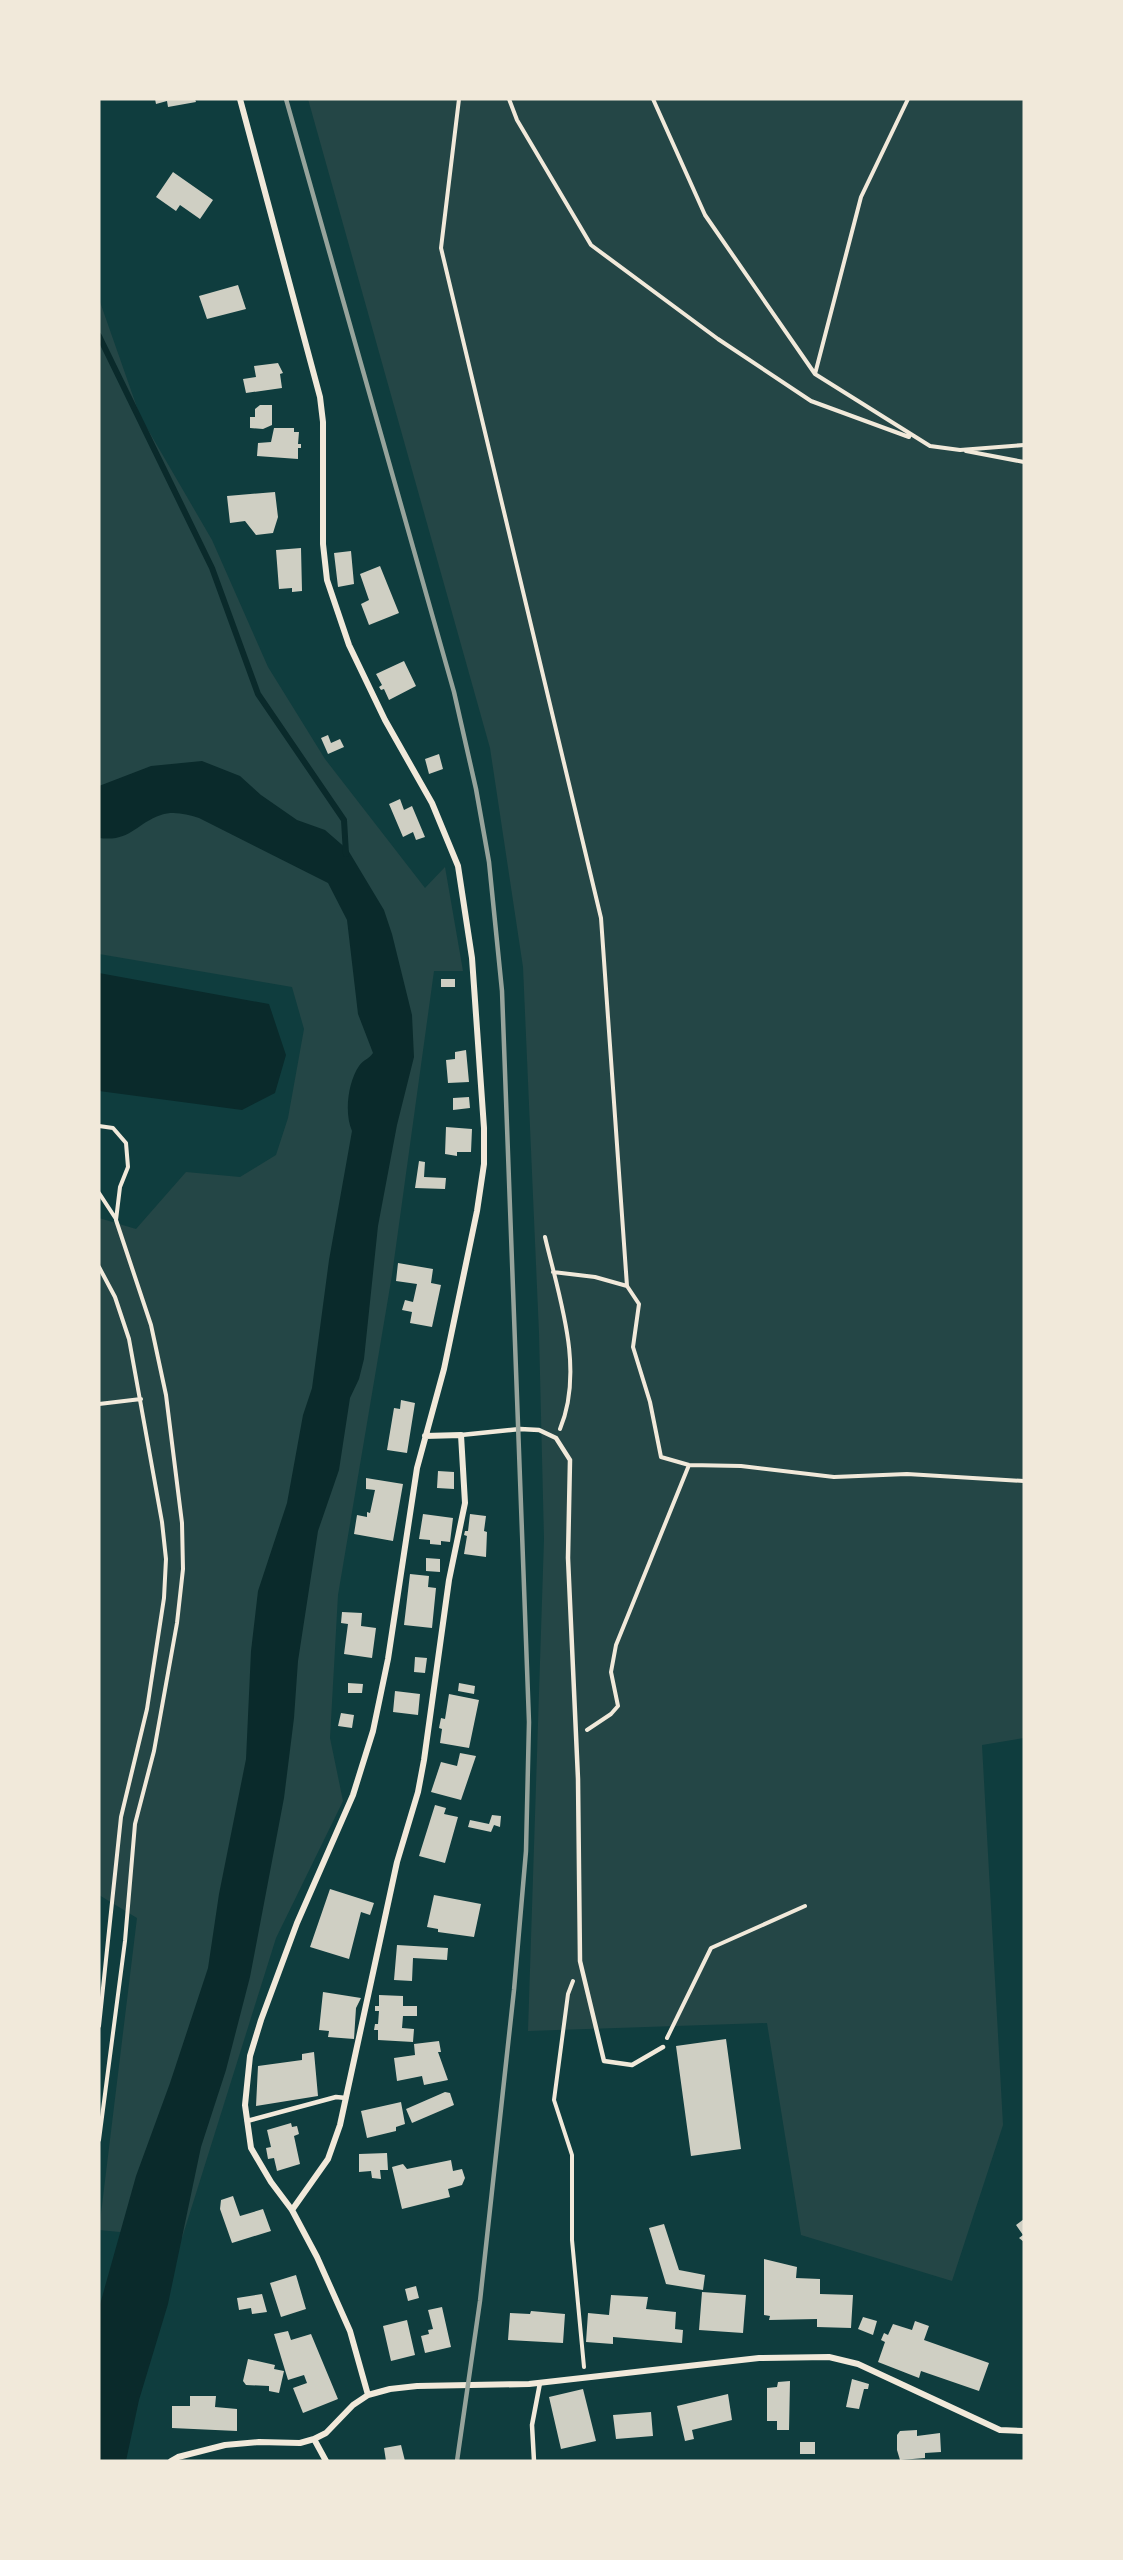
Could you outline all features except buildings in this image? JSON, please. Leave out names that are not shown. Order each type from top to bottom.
[{"type":"street","points":[[240,99],[320,397],[323,422],[323,544],[331,597],[364,676],[432,803],[452,849],[462,883],[468,924],[479,1038],[484,1164],[477,1211],[444,1369],[417,1468],[388,1659],[370,1742],[353,1795],[297,1923],[261,2020],[250,2056],[245,2104],[251,2148],[271,2182],[292,2210],[350,2331],[368,2395]]},
{"type":"street","points":[[292,2210],[328,2159],[346,2098],[397,1862],[418,1792],[424,1760],[449,1580],[465,1503],[461,1435],[425,1436]]},
{"type":"street","points":[[171,2461],[178,2457],[225,2445],[259,2442],[300,2443],[314,2439],[368,2395],[417,2386],[540,2383],[759,2358],[829,2357],[858,2364],[1000,2430],[1024,2431]]},
{"type":"street","points":[[314,2439],[326,2461]]},
{"type":"lane","points":[[461,1435],[528,1429],[547,1432],[556,1438],[568,1452],[571,1473],[568,1558],[576,1736],[580,1960],[604,2061],[632,2066],[663,2047]]},
{"type":"lane","points":[[247,2121],[336,2097],[346,2098]]},
{"type":"lane","points":[[534,2461],[532,2424],[540,2383]]},
{"type":"path","points":[[459,99],[441,248],[601,918],[627,1286],[639,1304],[633,1347],[650,1402],[662,1457],[689,1465],[741,1466],[834,1477],[907,1474],[1024,1481]]},
{"type":"path","points":[[509,99],[517,120],[591,245],[718,339],[811,401],[930,446],[1024,462]]},
{"type":"path","points":[[654,99],[705,215],[815,374],[917,440]]},
{"type":"path","points":[[815,374],[861,197],[908,99]]},
{"type":"path","points":[[960,450],[1024,445]]},
{"type":"path","points":[[99,1126],[113,1128],[126,1143],[128,1167],[120,1187],[116,1220]]},
{"type":"path","points":[[99,1193],[116,1220],[151,1325],[160,1364],[182,1523],[183,1569],[177,1623],[154,1751],[135,1824],[124,1951],[99,2140]]},
{"type":"path","points":[[545,1237],[569,1350],[568,1410],[556,1438]]},
{"type":"path","points":[[99,1268],[122,1317],[141,1400],[166,1559],[164,1598],[147,1709],[123,1808],[99,2026]]},
{"type":"path","points":[[553,1272],[595,1277],[627,1286]]},
{"type":"path","points":[[99,1404],[141,1400]]},
{"type":"path","points":[[576,1736],[611,1714],[618,1706],[611,1672],[616,1645],[689,1465]]},
{"type":"path","points":[[663,2047],[711,1948],[805,1906]]},
{"type":"path","points":[[580,1960],[567,1994],[554,2100],[572,2155],[572,2240],[585,2378]]},
{"type":"shaded area","points":[[308,99],[1024,99],[1024,1738],[982,1745],[1003,2125],[952,2281],[801,2235],[767,2023],[528,2031],[544,1539],[539,1333],[523,967],[490,748]]},
{"type":"shaded area","points":[[99,299],[140,416],[212,540],[268,667],[325,759],[425,888],[445,867],[463,971],[434,971],[392,1275],[338,1595],[330,1738],[343,1801],[276,1938],[182,2238],[99,2230],[137,1918],[99,1895],[99,1218],[136,1229],[186,1172],[240,1177],[276,1155],[288,1118],[304,1029],[292,987],[99,954]]},
{"type":"shaded area","points":[[202,761],[240,776],[261,795],[297,820],[325,830],[348,850],[384,910],[392,934],[412,1015],[414,1057],[397,1125],[378,1226],[364,1359],[359,1379],[350,1398],[339,1470],[318,1531],[298,1661],[294,1718],[284,1798],[250,1977],[226,2070],[201,2147],[168,2304],[139,2400],[126,2461],[99,2461],[99,2308],[136,2176],[208,1968],[219,1894],[246,1759],[251,1651],[258,1591],[287,1503],[303,1415],[312,1388],[329,1260],[352,1131],[348,1116],[350,1089],[359,1066],[373,1053],[358,1014],[347,920],[328,883],[199,818],[184,814],[161,815],[126,835],[110,839],[99,838],[99,786],[151,766]]},
{"type":"shaded area","points":[[99,973],[269,1004],[286,1055],[275,1093],[242,1110],[99,1091]]},
{"type":"waterway","points":[[99,336],[212,568],[258,694],[344,820],[346,854]]},
{"type":"railway","points":[[286,99],[454,692],[476,789],[489,862],[502,991],[529,1722],[526,1851],[514,1990],[480,2301],[457,2461]]}]
